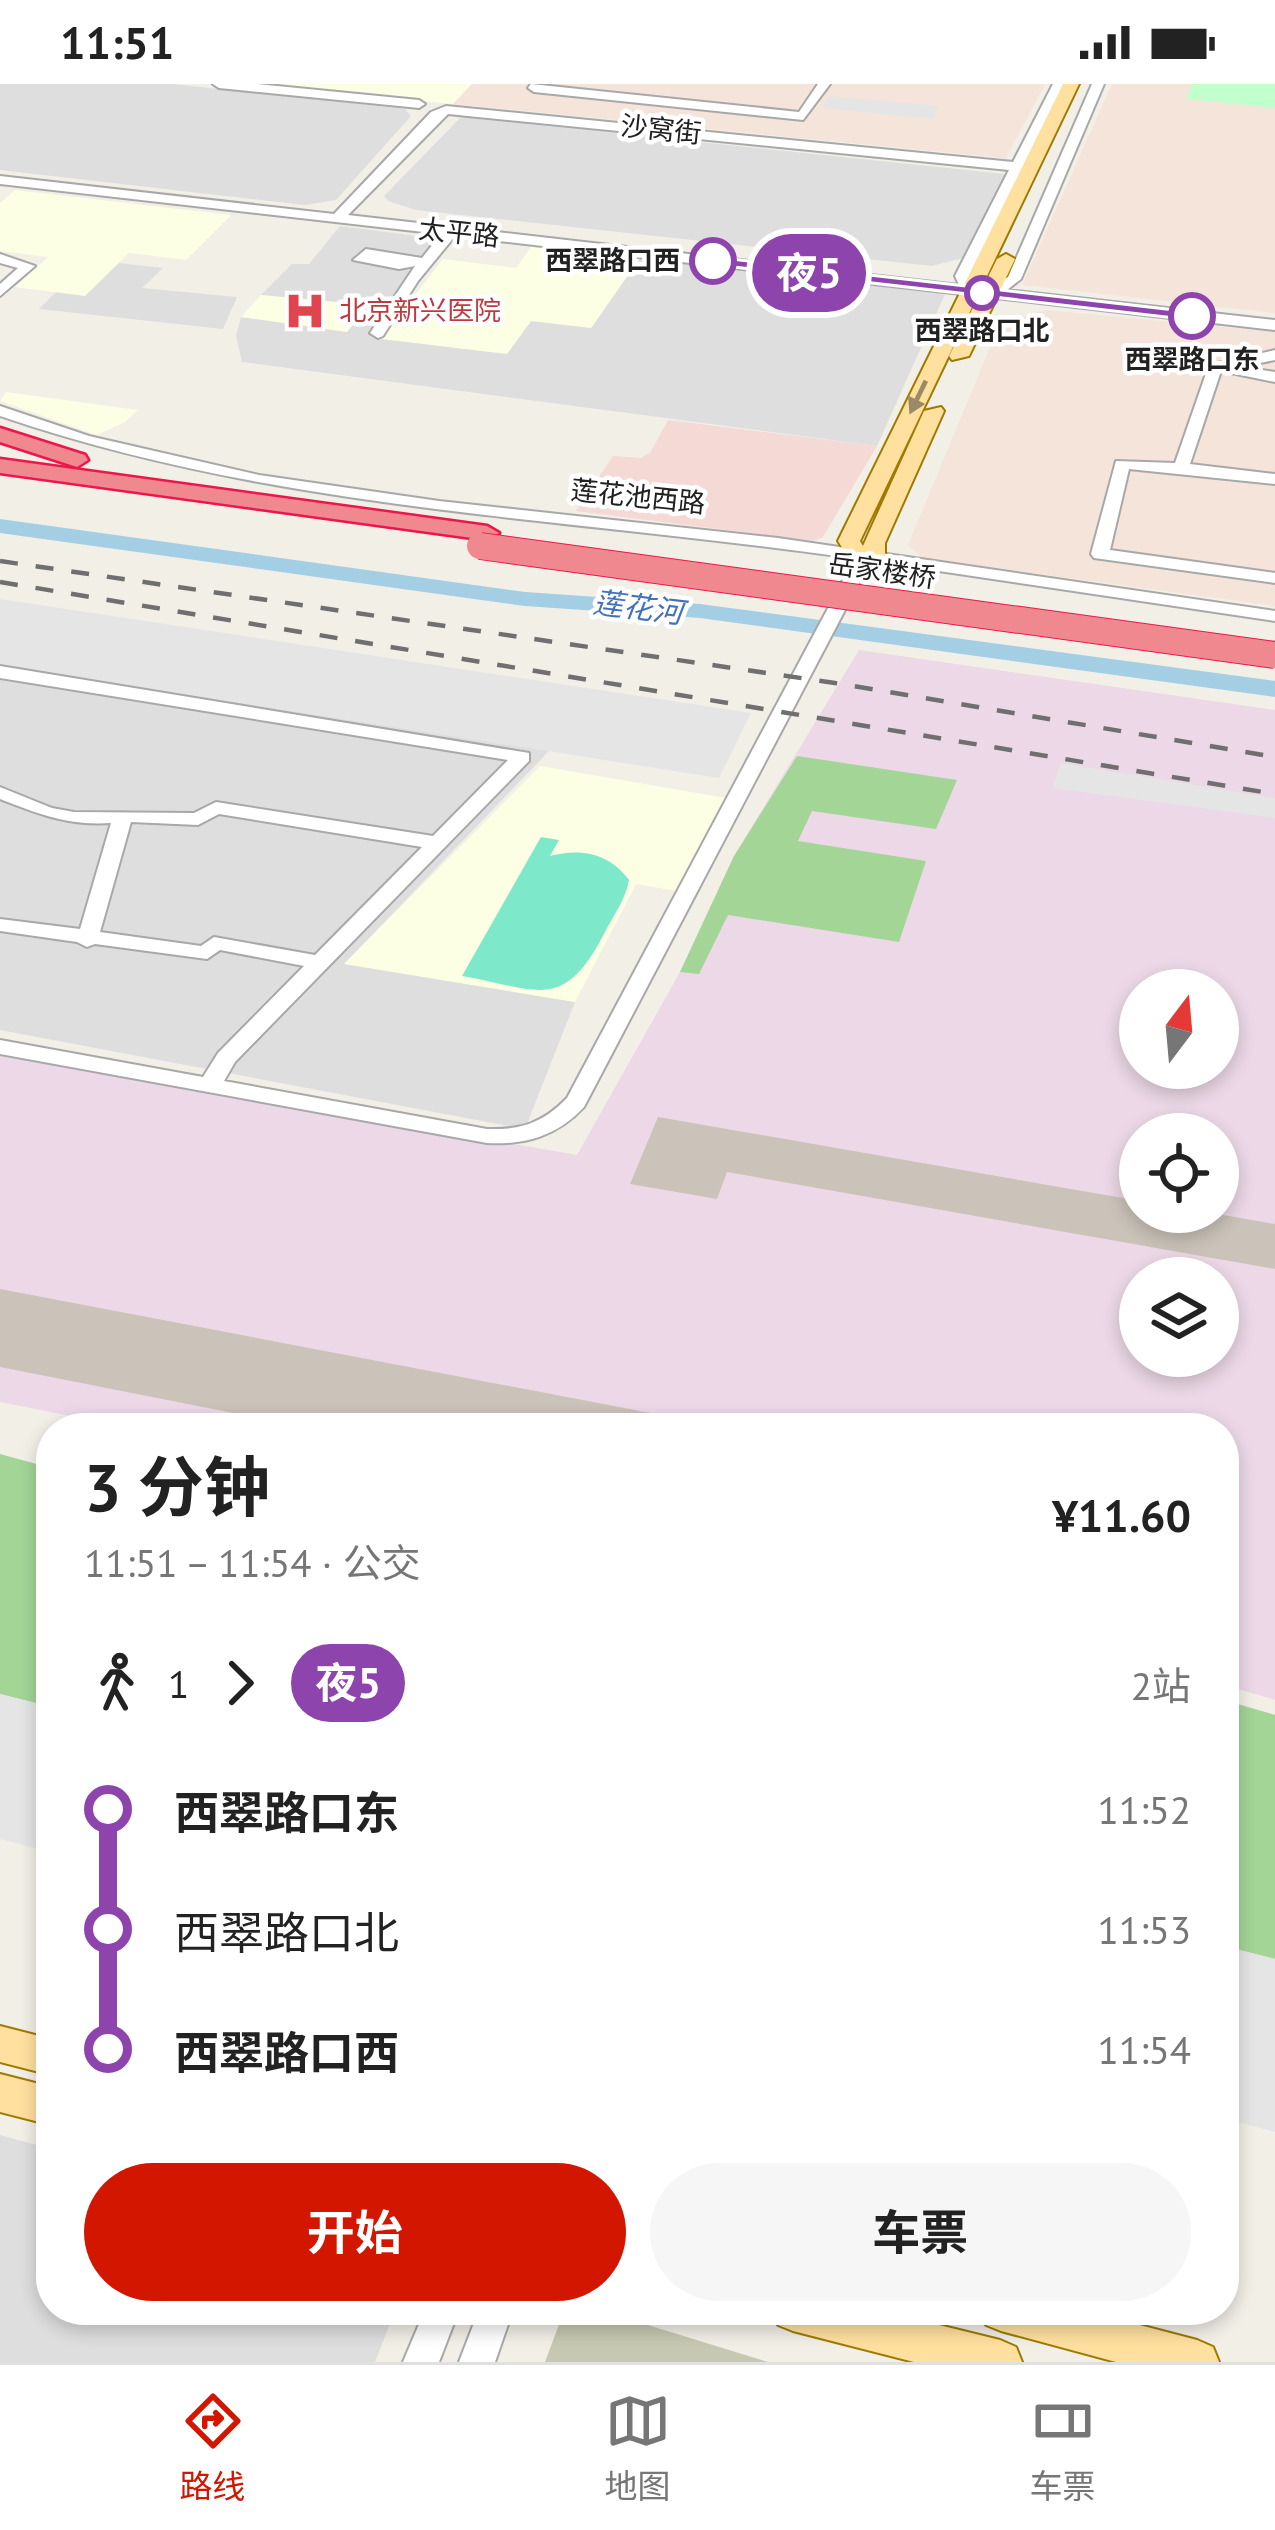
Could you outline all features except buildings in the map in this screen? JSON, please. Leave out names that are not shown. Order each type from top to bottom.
[{"type":"highway","points":[[0,435],[115,470],[484,540]]},
{"type":"highway","points":[[0,466],[278,504]]},
{"type":"highway","points":[[0,483],[484,540]]},
{"type":"highway","name":"岳家楼桥","points":[[484,540],[1275,642]]},
{"type":"highway","name":"岳家楼桥","points":[[484,540],[1275,655]]},
{"type":"main road","points":[[980,293],[1024,168],[1071,84]]},
{"type":"main road","points":[[864,560],[980,293],[1084,84]]},
{"type":"main road","points":[[0,2044],[36,2053]]},
{"type":"main road","points":[[0,2093],[36,2102]]},
{"type":"main road","points":[[853,2325],[1000,2362]]},
{"type":"main road","points":[[1058,2325],[1197,2362]]},
{"type":"street","points":[[219,84],[419,104]]},
{"type":"street","points":[[538,84],[534,88],[803,116],[824,84]]},
{"type":"street","points":[[1024,168],[1059,84]]},
{"type":"street","points":[[980,293],[1014,279],[1098,84]]},
{"type":"street","name":"沙窝街","points":[[337,219],[446,110],[1024,168]]},
{"type":"street","name":"太平路","points":[[2,182],[1275,326]]},
{"type":"street","points":[[378,333],[419,262],[451,232]]},
{"type":"street","points":[[0,258],[28,266],[0,292]]},
{"type":"street","points":[[1214,368],[1275,355]]},
{"type":"street","points":[[1214,368],[1275,376]]},
{"type":"street","points":[[1181,468],[1214,368]]},
{"type":"street","name":"莲花池西路","points":[[0,411],[108,447],[296,484],[1275,620]]},
{"type":"street","name":"莲花池西路","points":[[0,422],[129,460],[273,486],[864,560]]},
{"type":"street","points":[[1275,479],[1122,464],[1100,554],[1275,578]]},
{"type":"street","points":[[0,1047],[487,1136],[529,1136],[560,1120],[576,1102],[864,560]]},
{"type":"street","points":[[0,673],[522,758],[226,1058],[211,1083]]},
{"type":"street","points":[[0,793],[17,796],[43,812],[89,819],[198,819],[216,808],[438,842]]},
{"type":"street","points":[[87,940],[123,816]]},
{"type":"street","points":[[0,925],[207,953],[214,943],[319,962]]},
{"type":"street","points":[[421,2362],[436,2325]]},
{"type":"street","points":[[477,2362],[491,2325]]},
{"type":"shaded area","points":[[0,84],[173,84],[405,109],[411,116],[336,200],[305,205],[0,170]]},
{"type":"shaded area","points":[[257,84],[472,84],[453,104]]},
{"type":"shaded area","points":[[472,84],[1045,84],[1006,158],[453,104]]},
{"type":"shaded area","points":[[1112,84],[1275,84],[1275,313],[1022,285]]},
{"type":"shaded area","points":[[830,96],[939,106],[933,119],[822,108]]},
{"type":"shaded area","points":[[461,117],[1005,174],[966,257],[932,266],[416,210],[388,201],[384,196]]},
{"type":"shaded area","points":[[15,190],[231,215],[186,260],[129,253],[85,296],[15,287],[48,257],[0,251],[0,203]]},
{"type":"shaded area","points":[[340,226],[440,239],[373,336],[506,353],[531,321],[592,327],[640,258],[945,294],[877,446],[242,362],[236,336],[241,317],[347,331],[367,305],[261,295],[292,264],[309,264]]},
{"type":"shaded area","points":[[532,246],[640,258],[591,328],[531,321],[507,354],[381,339],[443,259],[516,268]]},
{"type":"shaded area","points":[[119,263],[163,268],[142,288],[237,297],[223,329],[39,309],[56,292],[85,295]]},
{"type":"shaded area","name":"北京新兴医院","points":[[261,295],[368,305],[347,332],[241,317]]},
{"type":"shaded area","points":[[1047,310],[1275,332],[1275,606],[922,558],[908,545],[1001,321]]},
{"type":"shaded area","points":[[6,392],[138,410],[97,435],[0,401]]},
{"type":"shaded area","points":[[668,420],[877,446],[823,537],[813,541],[576,511],[613,456],[641,458],[650,453]]},
{"type":"shaded area","points":[[0,599],[751,713],[719,778],[0,665]]},
{"type":"shaded area","points":[[859,650],[1275,710],[1275,1700],[1239,1689],[1239,1413],[55,1413],[0,1402],[0,1055],[577,1155],[680,972],[734,856]]},
{"type":"shaded area","points":[[0,665],[549,751],[345,963],[575,1002],[525,1129],[0,1030]]},
{"type":"shaded area","points":[[1060,763],[1275,798],[1275,818],[1053,788]]},
{"type":"shaded area","points":[[540,766],[726,798],[677,891],[636,884],[575,1002],[344,964]]},
{"type":"shaded area","points":[[0,1694],[36,1703],[36,1848],[0,1839]]},
{"type":"shaded area","points":[[1239,1950],[1275,1959],[1275,2132],[1239,2122]]},
{"type":"shaded area","points":[[0,2135],[36,2145],[36,2325],[389,2325],[375,2362],[0,2362]]},
{"type":"shaded area","points":[[559,2325],[648,2325],[768,2362],[545,2362]]},
{"type":"green space","points":[[1192,84],[1275,84],[1275,108],[1186,99]]},
{"type":"green space","points":[[797,756],[957,780],[936,829],[812,811],[798,841],[926,861],[899,942],[728,915],[699,974],[680,972],[734,856]]},
{"type":"green space","points":[[541,837],[559,840],[550,856],[594,855],[613,864],[629,880],[605,932],[576,975],[546,990],[462,976]]},
{"type":"green space","points":[[0,1454],[36,1464],[36,1703],[0,1694]]},
{"type":"green space","points":[[1239,1704],[1275,1715],[1275,1959],[1239,1950]]},
{"type":"waterway","name":"莲花河","points":[[0,526],[525,599],[700,611],[1275,689]]},
{"type":"railway","points":[[0,561],[835,683],[1275,757]]},
{"type":"railway","points":[[0,582],[1275,794]]},
{"type":"bus line","name":"夜5","points":[[713,261],[1192,316]]},
{"type":"place","name":"西翠路口西","points":[[713,261]]},
{"type":"place","name":"西翠路口北","points":[[982,293]]},
{"type":"place","name":"北京新兴医院","points":[[305,311]]},
{"type":"place","name":"西翠路口东","points":[[1192,316]]}]
